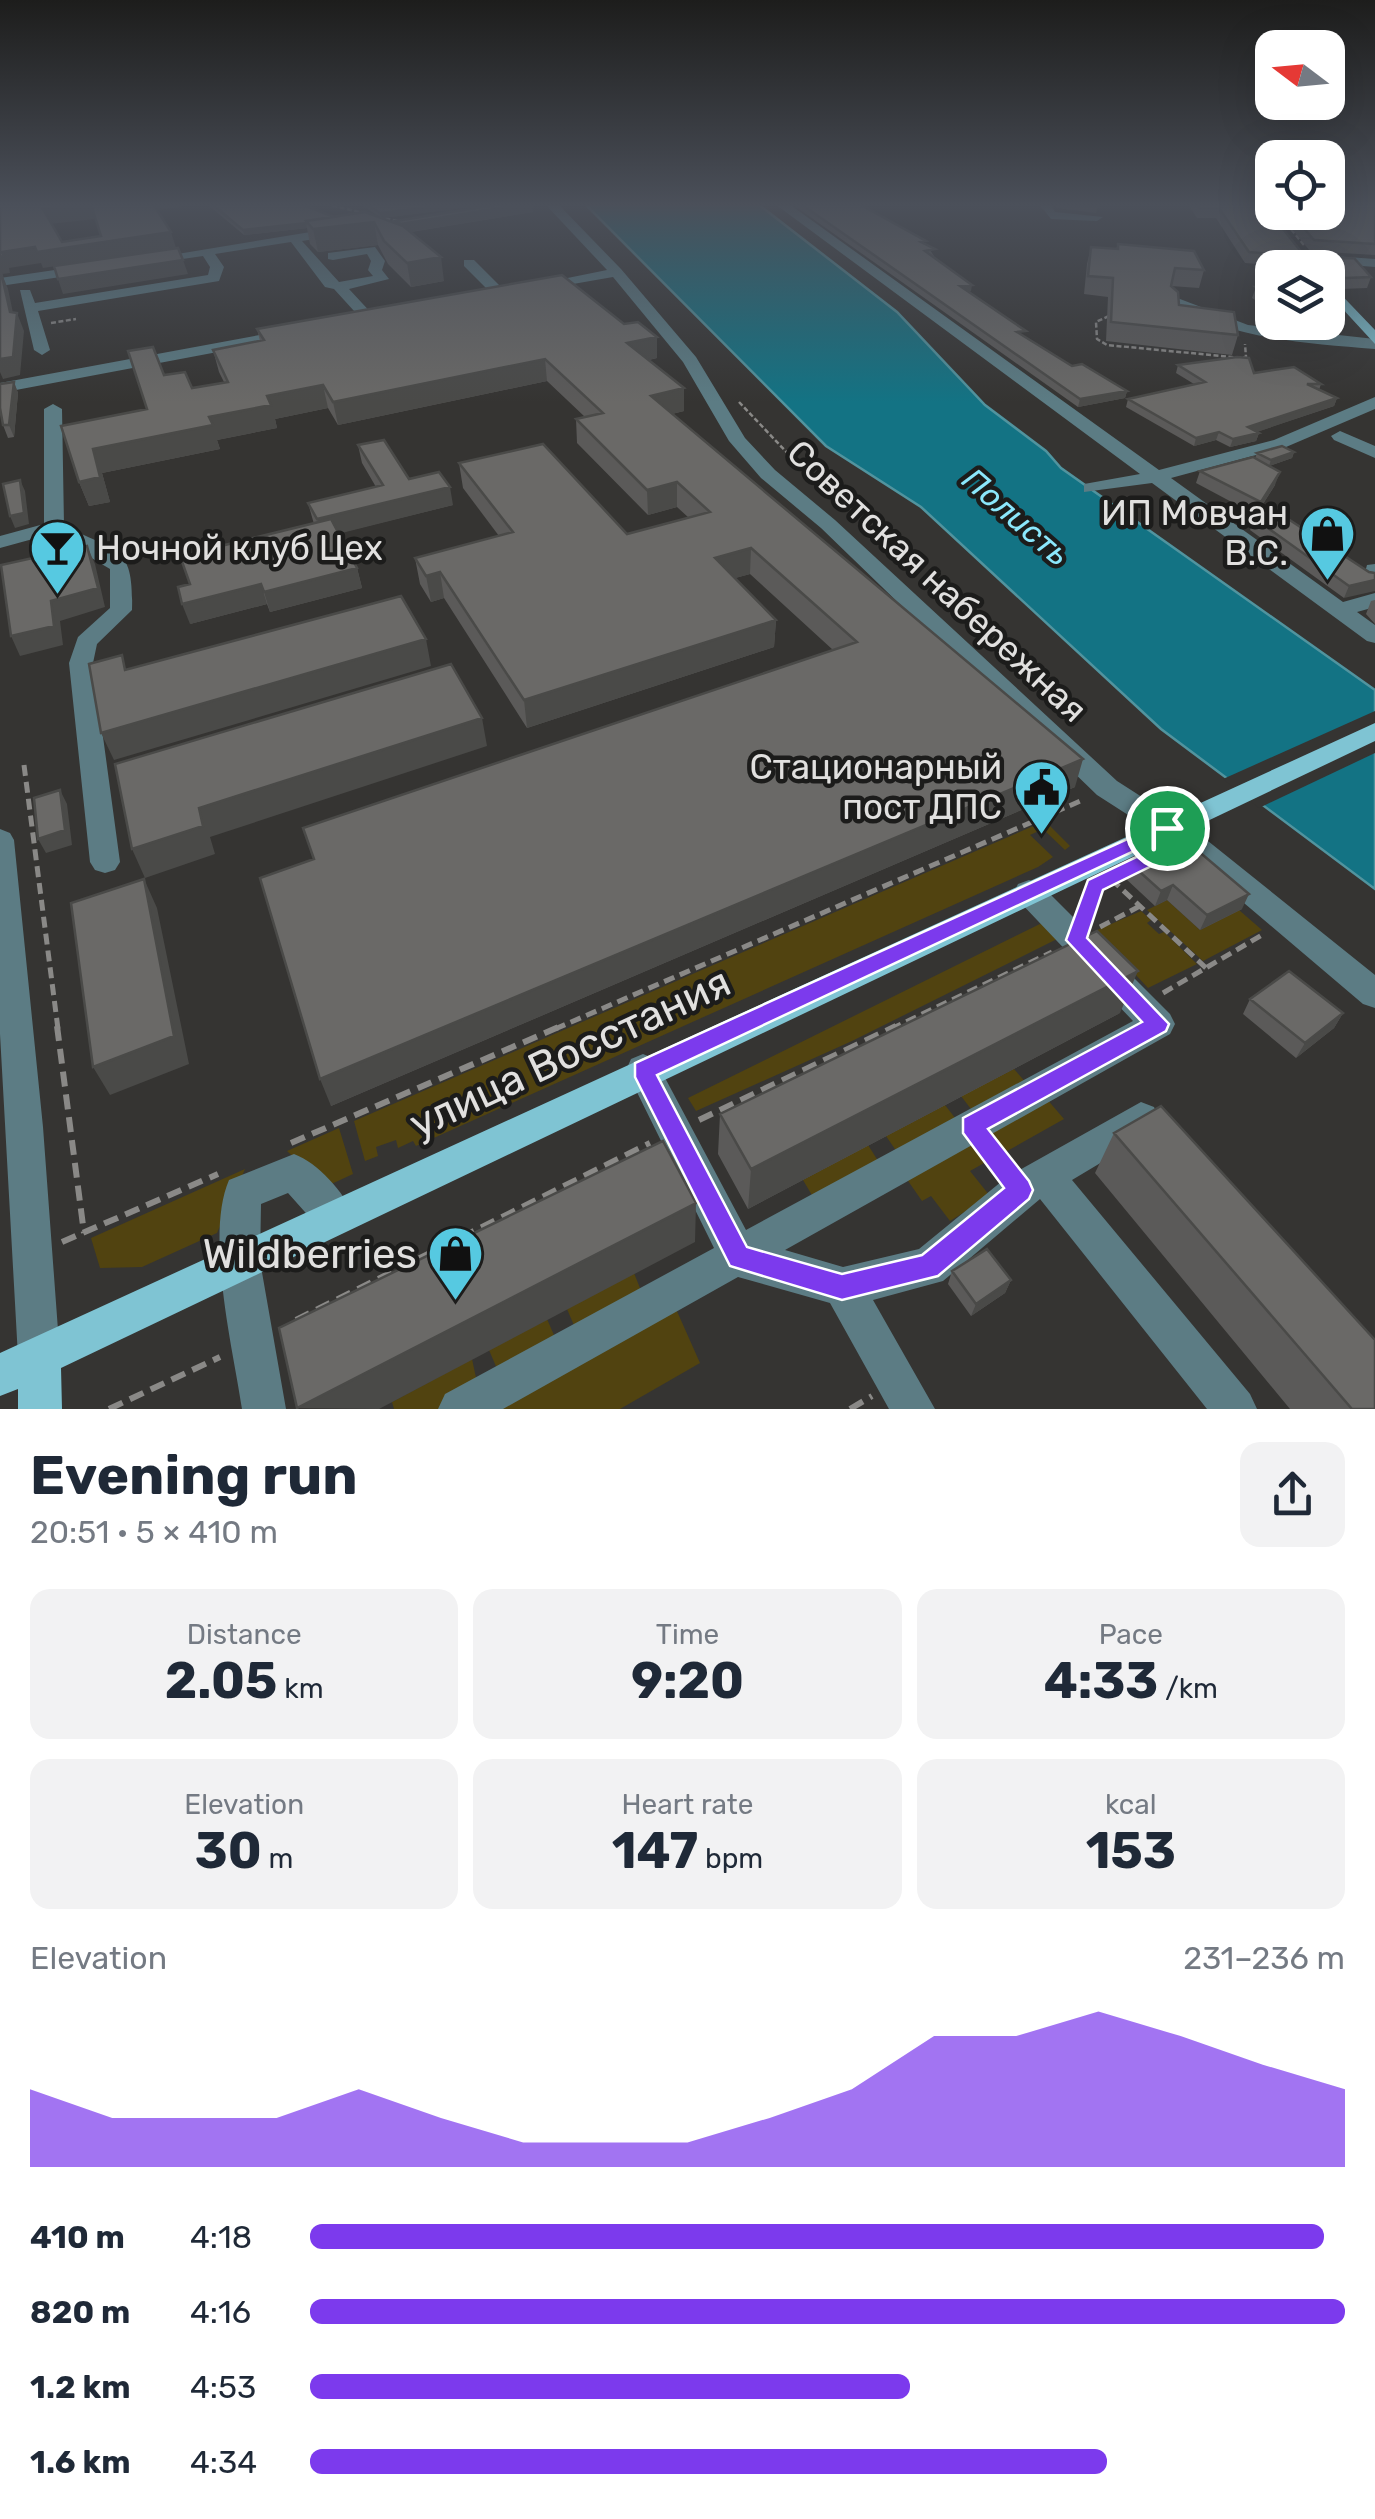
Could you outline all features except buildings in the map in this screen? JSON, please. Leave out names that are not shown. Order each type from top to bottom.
[{"type":"main road","points":[[1345,305],[1375,341]]},
{"type":"main road","name":"улица Восстания","points":[[0,1375],[643,1070],[1375,731]]},
{"type":"main road","points":[[39,1357],[40,1409]]},
{"type":"street","points":[[0,282],[83,270]]},
{"type":"street","points":[[30,308],[214,278],[216,270]]},
{"type":"street","points":[[319,270],[330,284],[339,286],[382,279],[375,270]]},
{"type":"street","points":[[476,270],[502,296]]},
{"type":"street","name":"Советская набережная","points":[[614,270],[690,360],[738,441],[768,474],[828,524],[1107,788],[1175,824],[1375,994]]},
{"type":"street","points":[[866,270],[1158,476],[1375,636]]},
{"type":"street","points":[[483,299],[616,272]]},
{"type":"street","points":[[22,279],[42,350]]},
{"type":"street","points":[[339,286],[370,320]]},
{"type":"street","points":[[1175,302],[1207,321],[1243,329],[1375,341]]},
{"type":"street","points":[[352,324],[389,316]]},
{"type":"street","points":[[0,388],[314,330]]},
{"type":"street","points":[[1091,488],[1158,476],[1298,436],[1373,406]]},
{"type":"street","points":[[52,409],[54,527]]},
{"type":"street","points":[[1340,436],[1375,453]]},
{"type":"street","points":[[0,542],[54,527]]},
{"type":"street","points":[[54,527],[75,543],[112,556],[121,569],[121,610],[86,642],[81,663],[106,862]]},
{"type":"street","points":[[1339,610],[1375,600]]},
{"type":"street","points":[[0,840],[8,1032],[34,1254],[39,1357]]},
{"type":"street","points":[[460,1409],[1158,1024],[1029,892]]},
{"type":"street","points":[[643,1070],[739,1257],[842,1287],[929,1266],[1033,1184],[1141,1119]]},
{"type":"street","points":[[264,1409],[240,1261],[242,1193],[294,1172],[335,1216]]},
{"type":"street","points":[[1033,1184],[1235,1409]]},
{"type":"street","points":[[842,1287],[913,1409]]},
{"type":"path","points":[[1121,313],[1096,322],[1097,339],[1107,344],[1246,357],[1243,329]]},
{"type":"path","points":[[35,326],[76,319]]},
{"type":"path","points":[[1162,342],[1162,350]]},
{"type":"path","points":[[1201,346],[1203,354]]},
{"type":"path","points":[[730,392],[838,506]]},
{"type":"path","points":[[24,764],[84,1232]]},
{"type":"path","points":[[285,1146],[1107,788]]},
{"type":"path","points":[[1076,940],[1094,886],[1127,872]]},
{"type":"path","points":[[1114,882],[1206,968]]},
{"type":"path","points":[[109,1409],[1140,906]]},
{"type":"path","points":[[1141,1006],[1270,930]]},
{"type":"path","points":[[972,1126],[1033,1184]]},
{"type":"path","points":[[34,1254],[230,1169]]},
{"type":"shaded area","points":[[1045,821],[1070,846],[1065,850],[1043,829],[1030,835],[1053,857],[1038,867],[416,1146],[413,1141],[398,1148],[396,1140],[376,1147],[378,1156],[365,1161],[354,1121]]},
{"type":"shaded area","points":[[1167,900],[1200,930],[1239,910],[1262,930],[1203,961],[1147,910]]},
{"type":"shaded area","points":[[1141,911],[1151,920],[1147,923],[1159,934],[1164,932],[1197,964],[1148,988],[1095,931]]},
{"type":"shaded area","points":[[1044,922],[1059,938],[852,1041],[696,1111],[688,1098]]},
{"type":"shaded area","points":[[1014,1069],[1027,1084],[974,1113],[961,1096]]},
{"type":"shaded area","points":[[1046,1098],[1064,1119],[1000,1155],[983,1133]]},
{"type":"shaded area","points":[[945,1105],[959,1123],[899,1155],[886,1136]]},
{"type":"shaded area","points":[[339,1128],[353,1174],[325,1187],[287,1151]]},
{"type":"shaded area","points":[[976,1137],[993,1158],[970,1171],[990,1196],[950,1221],[931,1196],[922,1201],[906,1178]]},
{"type":"shaded area","points":[[868,1145],[882,1167],[816,1202],[803,1180]]},
{"type":"shaded area","points":[[245,1169],[217,1233],[142,1267],[100,1268],[91,1238]]},
{"type":"shaded area","points":[[634,1273],[642,1293],[576,1330],[567,1309]]},
{"type":"shaded area","points":[[676,1309],[700,1363],[620,1409],[501,1409]]},
{"type":"shaded area","points":[[547,1319],[557,1342],[498,1371],[489,1350]]},
{"type":"shaded area","points":[[472,1359],[478,1387],[439,1409],[394,1409],[392,1402]]},
{"type":"water","name":"Полисть","points":[[650,270],[843,270],[897,312],[985,405],[1046,451],[1061,468],[1375,690],[1375,889],[1161,729],[921,507],[826,446]]},
{"type":"pier","points":[[1375,711],[1375,753],[1259,808],[1223,779]]},
{"type":"place","name":"ИП Мовчан В.С.","points":[[1327,582]]},
{"type":"place","name":"Ночной клуб Цех","points":[[57,597]]},
{"type":"place","name":"Стационарный пост ДПС","points":[[1041,836]]},
{"type":"place","name":"Wildberries","points":[[456,1303]]},
{"type":"route","points":[[1167,828],[1188,840],[1094,886],[1078,924],[1076,940],[1158,1024],[972,1126],[1020,1190],[929,1266],[842,1287],[739,1257],[643,1070],[1167,828]]}]
